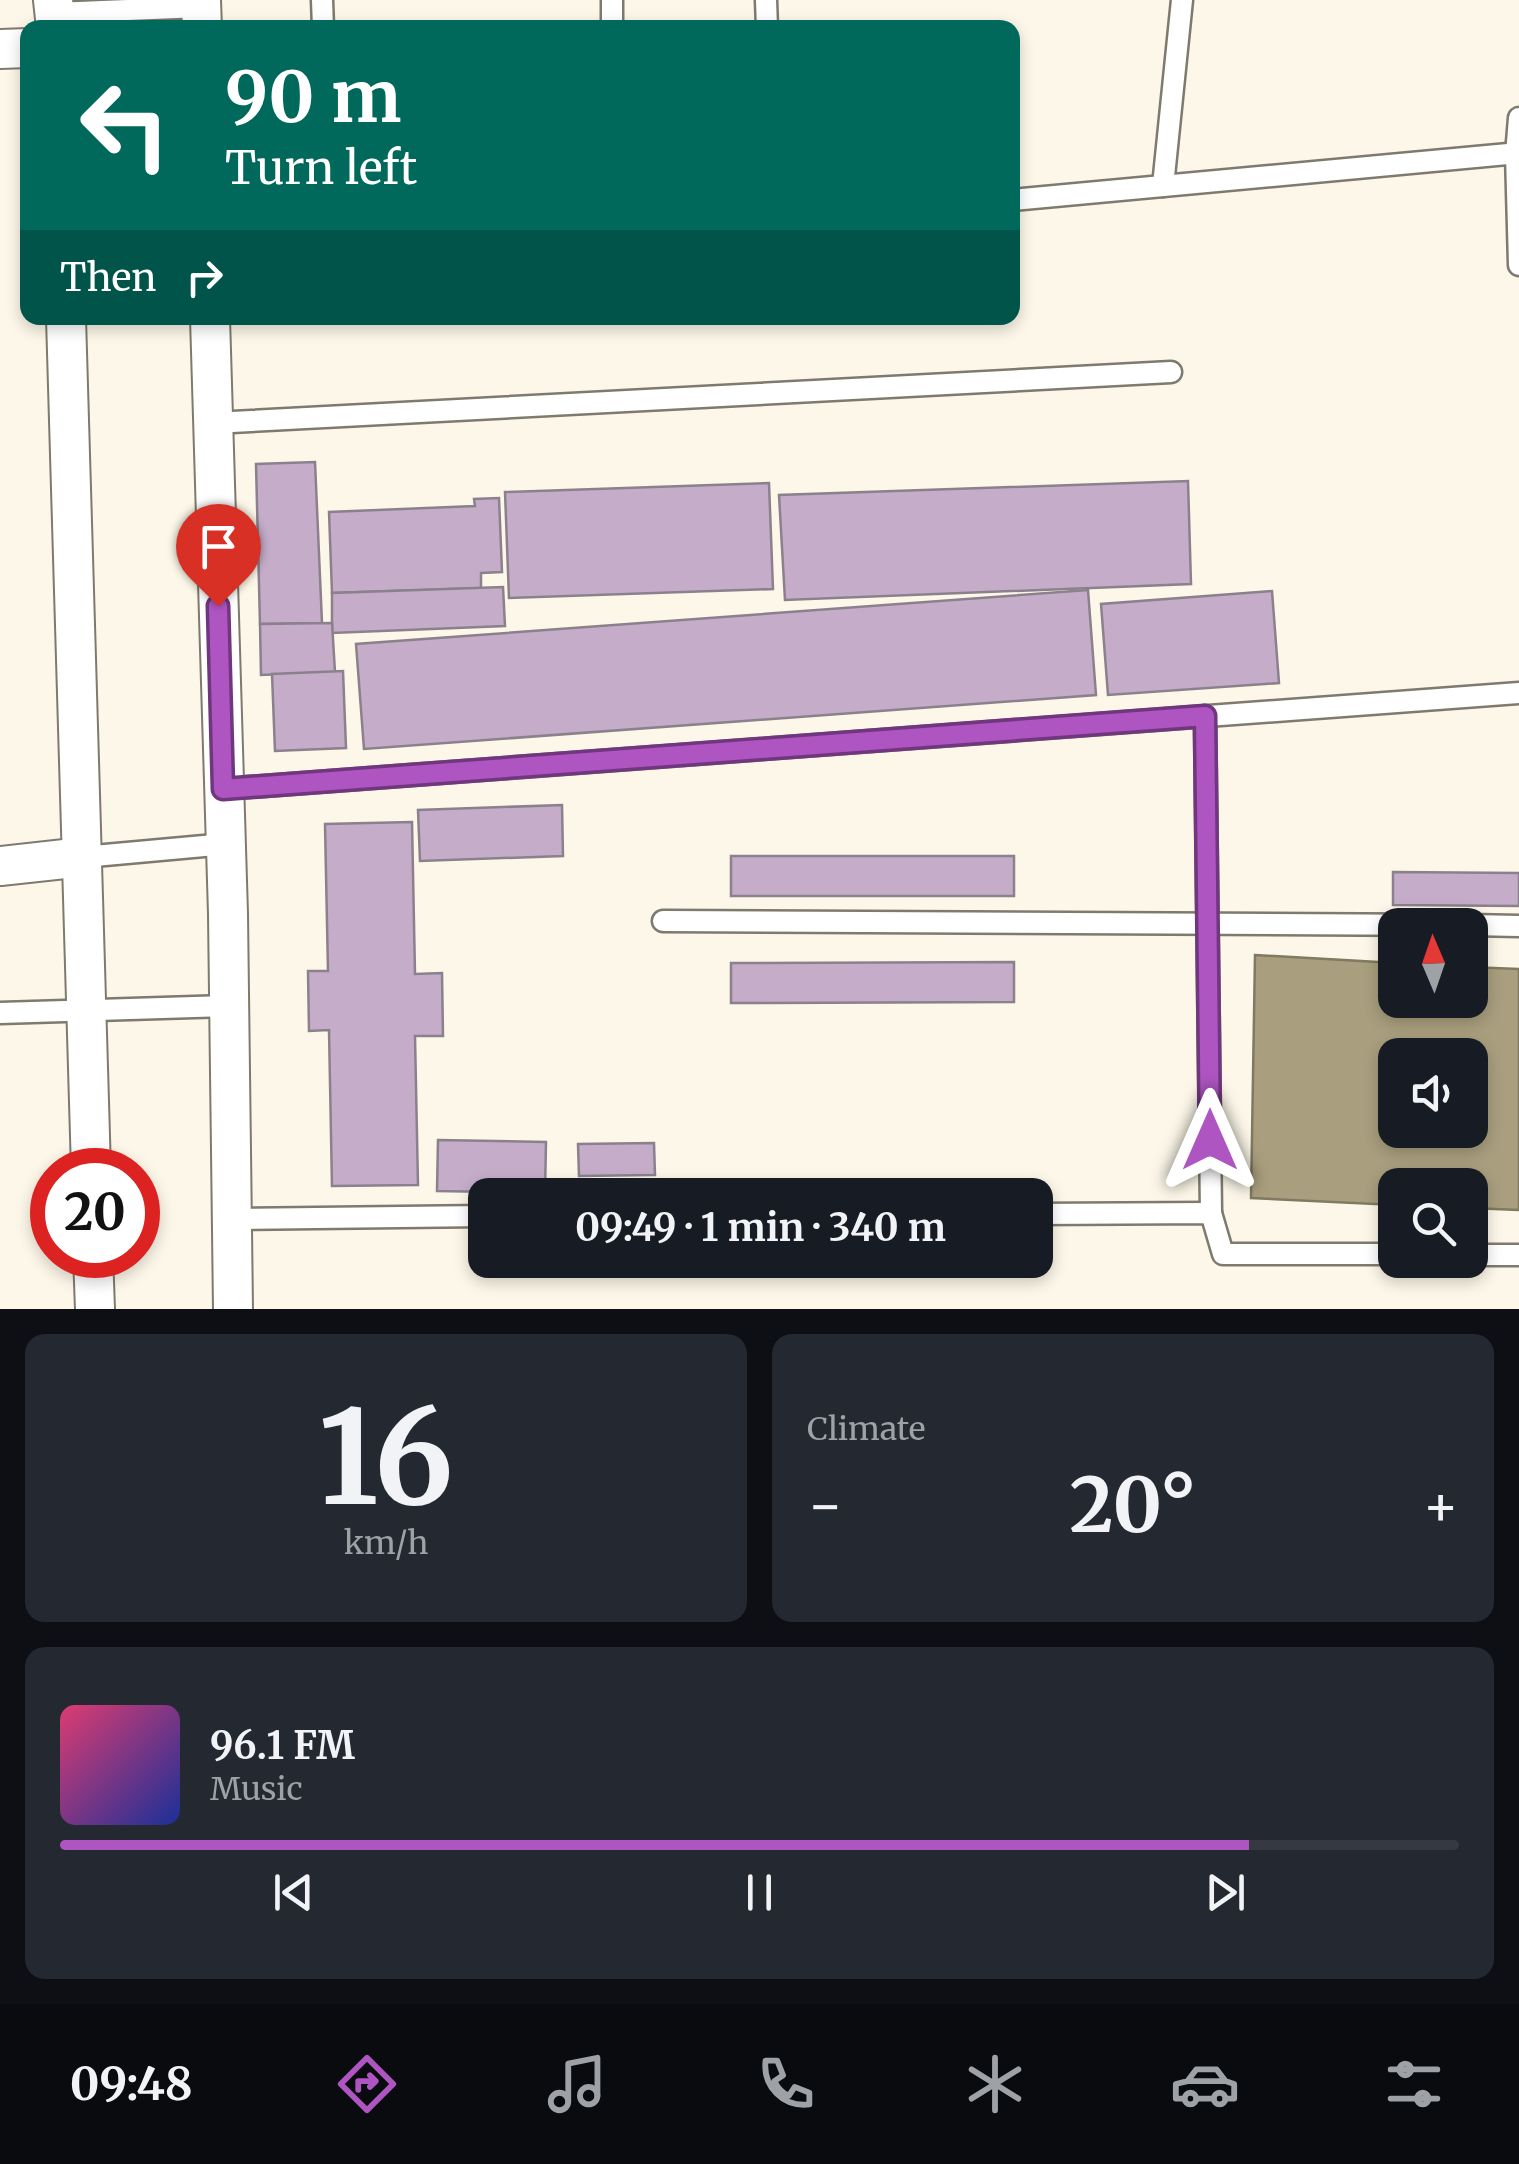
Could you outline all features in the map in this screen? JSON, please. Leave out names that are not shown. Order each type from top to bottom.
[{"type":"street","points":[[66,325],[90,1148]]},
{"type":"street","points":[[210,325],[226,844],[233,1309]]},
{"type":"street","points":[[0,866],[83,857]]},
{"type":"street","points":[[94,1278],[95,1309]]},
{"type":"lane","points":[[1163,186],[1182,0]]},
{"type":"lane","points":[[54,13],[201,11]]},
{"type":"lane","points":[[1519,118],[1519,264]]},
{"type":"lane","points":[[1020,199],[1518,154]]},
{"type":"lane","points":[[213,423],[1171,372]]},
{"type":"lane","points":[[223,789],[1519,693]]},
{"type":"lane","points":[[1205,716],[1211,1213],[1223,1254],[1378,1254]]},
{"type":"lane","points":[[83,857],[226,844]]},
{"type":"lane","points":[[663,920],[1378,924]]},
{"type":"lane","points":[[1488,925],[1519,926]]},
{"type":"lane","points":[[0,1013],[227,1006]]},
{"type":"lane","points":[[1053,1214],[1211,1213]]},
{"type":"lane","points":[[231,1219],[468,1216]]},
{"type":"lane","points":[[1488,1255],[1519,1255]]},
{"type":"shaded area","points":[[1255,955],[1378,962],[1378,1018],[1488,1018],[1488,968],[1519,969],[1519,1210],[1488,1209],[1488,1168],[1378,1168],[1378,1204],[1251,1198]]},
{"type":"building","points":[[315,462],[322,623],[260,624],[256,464]]},
{"type":"building","points":[[1188,481],[1191,584],[785,600],[779,495]]},
{"type":"building","points":[[769,483],[773,589],[509,598],[505,492]]},
{"type":"building","points":[[499,498],[502,572],[481,573],[481,588],[332,593],[329,512],[475,506],[474,499]]},
{"type":"building","points":[[503,587],[505,626],[332,633],[332,593]]},
{"type":"building","points":[[1088,590],[1096,695],[364,749],[356,644]]},
{"type":"building","points":[[1272,591],[1279,683],[1108,695],[1101,604]]},
{"type":"building","points":[[332,623],[335,672],[261,675],[260,624]]},
{"type":"building","points":[[343,671],[346,748],[275,751],[272,674]]},
{"type":"building","points":[[562,805],[563,856],[420,861],[418,810]]},
{"type":"building","points":[[412,822],[415,974],[442,973],[443,1036],[415,1036],[418,1185],[332,1186],[329,1030],[309,1031],[308,971],[328,971],[325,824]]},
{"type":"building","points":[[731,856],[1014,856],[1014,896],[731,896]]},
{"type":"building","points":[[1393,872],[1519,873],[1519,906],[1393,905]]},
{"type":"building","points":[[1014,962],[1014,1002],[731,1003],[731,963]]},
{"type":"building","points":[[438,1140],[546,1142],[545,1178],[468,1178],[468,1192],[437,1191]]},
{"type":"building","points":[[654,1143],[655,1175],[579,1176],[578,1144]]},
{"type":"route","points":[[218,606],[223,789],[1205,716],[1210,1140]]}]
